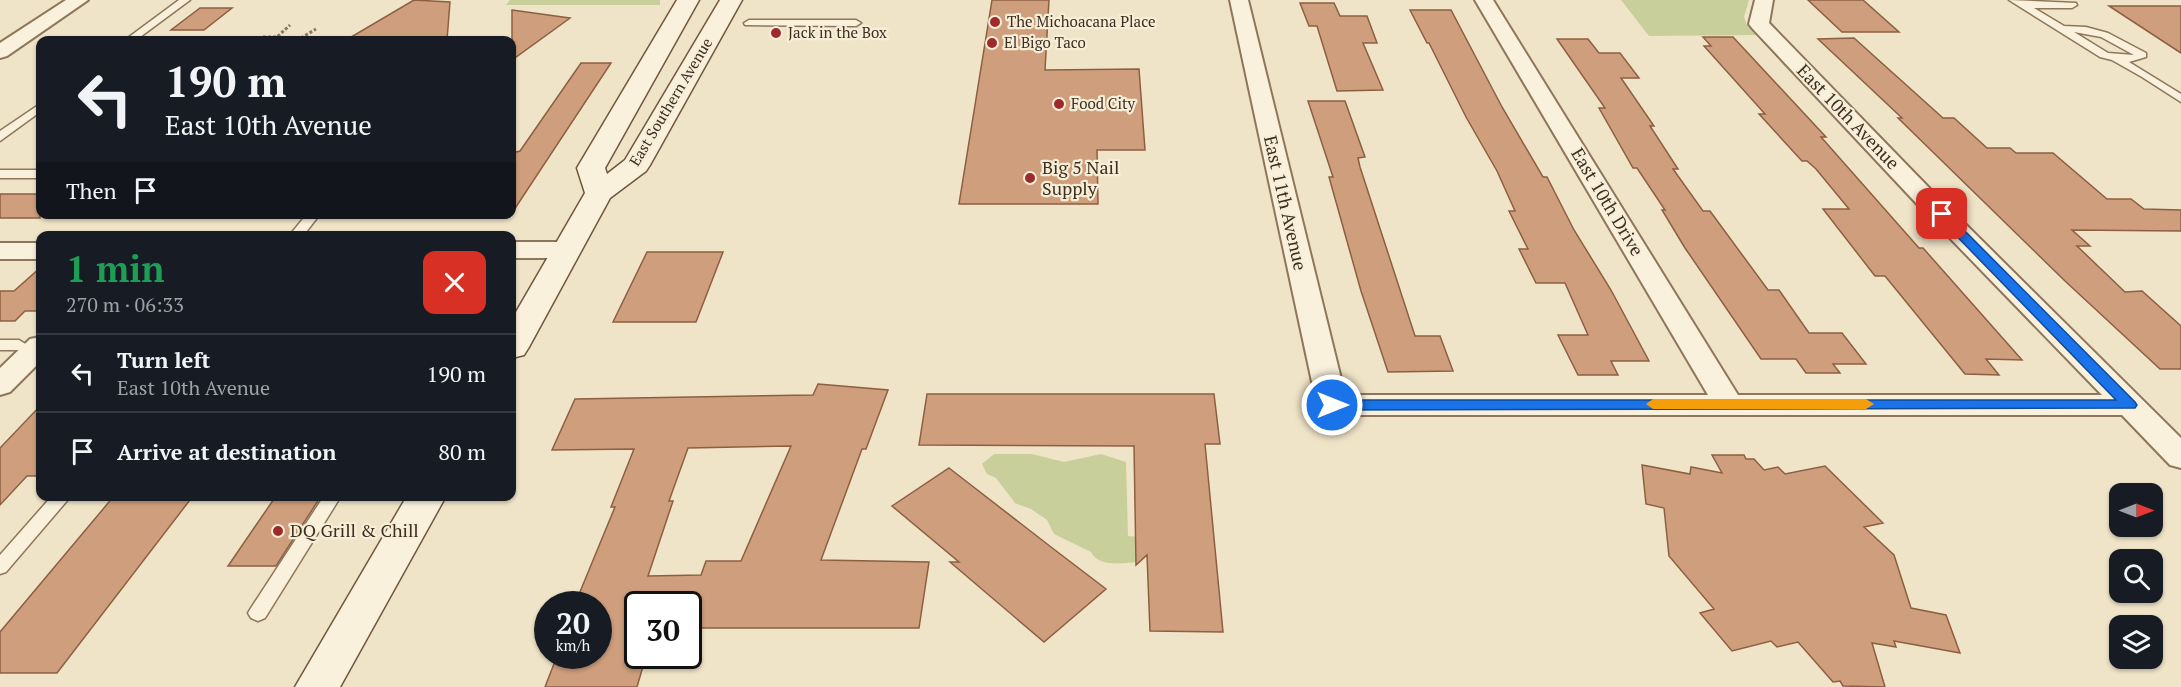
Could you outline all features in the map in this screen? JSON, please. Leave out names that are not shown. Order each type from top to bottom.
[{"type":"main road","name":"East Southern Avenue","points":[[599,193],[591,168],[688,0]]},
{"type":"main road","name":"East Southern Avenue","points":[[516,340],[599,193],[636,165],[731,0]]},
{"type":"main road","points":[[659,126],[652,99],[671,60],[675,43],[668,34]]},
{"type":"main road","points":[[316,687],[424,501]]},
{"type":"street","points":[[0,52],[79,0]]},
{"type":"street","name":"East 11th Avenue","points":[[1239,0],[1332,405],[1729,404]]},
{"type":"street","name":"East 10th Drive","points":[[1484,0],[1729,404]]},
{"type":"street","name":"East 10th Avenue","points":[[1764,0],[1759,24],[1926,199],[2181,457]]},
{"type":"street","points":[[516,250],[567,250]]},
{"type":"street","points":[[0,251],[36,251]]},
{"type":"street","points":[[0,385],[30,345]]},
{"type":"street","points":[[1729,404],[2130,405]]},
{"type":"lane","points":[[136,36],[185,0]]},
{"type":"lane","points":[[2019,3],[2072,5]]},
{"type":"lane","points":[[2019,3],[2104,56],[2116,59],[2146,75],[2181,99]]},
{"type":"lane","points":[[749,23],[856,23]]},
{"type":"lane","points":[[2063,29],[2087,29],[2103,33],[2142,55],[2138,58],[2116,59]]},
{"type":"lane","points":[[0,137],[36,110]]},
{"type":"lane","points":[[0,174],[36,174]]},
{"type":"lane","points":[[299,231],[310,219]]},
{"type":"lane","points":[[0,345],[30,345]]},
{"type":"lane","points":[[0,567],[59,501]]},
{"type":"lane","points":[[258,613],[330,501]]},
{"type":"path","points":[[278,36],[290,25]]},
{"type":"path","points":[[306,36],[316,29]]},
{"type":"green space","points":[[510,0],[660,0],[660,5],[506,5]]},
{"type":"green space","points":[[1621,0],[1749,0],[1744,17],[1747,25],[1757,35],[1649,36]]},
{"type":"green space","points":[[994,454],[1032,454],[1064,462],[1101,454],[1126,462],[1128,536],[1140,537],[1141,562],[1107,563],[1100,561],[1091,552],[1054,534],[1047,520],[1031,509],[1015,503],[996,478],[987,474],[982,464]]},
{"type":"building","points":[[414,0],[450,2],[447,36],[353,36]]},
{"type":"building","points":[[992,0],[1049,0],[1045,70],[1139,69],[1145,150],[1097,150],[1098,204],[959,204]]},
{"type":"building","points":[[1808,0],[1863,0],[1899,32],[1842,32]]},
{"type":"building","points":[[1300,3],[1334,3],[1340,16],[1367,16],[1377,43],[1363,43],[1383,90],[1337,91],[1317,26],[1309,26]]},
{"type":"building","points":[[2109,6],[2181,6],[2181,53]]},
{"type":"building","points":[[200,8],[232,8],[204,30],[171,30]]},
{"type":"building","points":[[512,10],[570,18],[516,57],[516,36],[512,36]]},
{"type":"building","points":[[1410,10],[1451,10],[1502,107],[1543,177],[1547,177],[1574,230],[1611,290],[1649,361],[1611,361],[1618,375],[1578,375],[1558,335],[1588,335],[1565,283],[1536,283],[1519,249],[1528,249],[1509,211],[1515,211],[1497,171]]},
{"type":"building","points":[[1703,37],[1733,37],[1826,137],[1821,137],[2022,360],[1986,359],[1999,375],[1965,374],[1885,276],[1875,276],[1823,209],[1849,209],[1816,169],[1807,161],[1802,161],[1759,114],[1765,114],[1704,46],[1711,46]]},
{"type":"building","points":[[1854,38],[1943,118],[1954,118],[1987,148],[2010,148],[2016,153],[2053,153],[2107,199],[2131,199],[2144,209],[2181,210],[2181,231],[2072,230],[2090,246],[2077,246],[2125,292],[2142,291],[2181,326],[2181,369],[2160,369],[2065,281],[1898,118],[1902,118],[1818,39]]},
{"type":"building","points":[[1557,39],[1588,39],[1599,53],[1620,53],[1639,78],[1621,78],[1654,126],[1650,126],[1678,169],[1673,169],[1703,211],[1710,211],[1768,290],[1779,290],[1809,333],[1842,333],[1866,364],[1833,364],[1840,373],[1806,373],[1796,359],[1761,359],[1685,248],[1662,210],[1665,210],[1637,168],[1633,168],[1599,108],[1605,108]]},
{"type":"building","points":[[581,63],[611,63],[516,207],[516,152],[520,151]]},
{"type":"building","points":[[1308,101],[1345,101],[1365,157],[1358,158],[1360,167],[1415,336],[1440,336],[1453,371],[1388,372],[1361,291],[1329,177],[1333,177]]},
{"type":"building","points":[[0,194],[36,194],[36,218],[0,218]]},
{"type":"building","points":[[647,252],[723,252],[696,322],[613,322]]},
{"type":"building","points":[[36,272],[36,311],[25,311],[15,321],[0,321],[0,291],[14,291]]},
{"type":"building","points":[[818,384],[888,390],[866,449],[862,449],[821,560],[929,562],[919,628],[702,628],[702,591],[624,591],[624,669],[642,669],[637,687],[545,687],[552,669],[612,669],[612,591],[580,591],[615,507],[611,507],[634,449],[552,450],[575,399],[813,395]],"holes":[[[791,446],[741,561],[706,561],[701,575],[648,576],[673,501],[669,501],[688,448]]]},
{"type":"building","points":[[927,394],[1214,394],[1220,444],[1205,444],[1223,632],[1150,631],[1147,555],[1136,565],[1134,446],[919,445]]},
{"type":"building","points":[[36,410],[36,476],[27,476],[0,505],[0,448]]},
{"type":"building","points":[[1712,455],[1744,455],[1746,459],[1754,459],[1764,470],[1778,467],[1785,474],[1825,466],[1883,523],[1864,527],[1894,555],[1911,608],[1946,615],[1960,653],[1894,641],[1896,647],[1872,643],[1885,687],[1843,686],[1840,681],[1833,682],[1798,642],[1777,647],[1771,641],[1732,651],[1700,613],[1714,609],[1669,556],[1664,508],[1646,504],[1642,465],[1690,474],[1691,467],[1722,473]]},
{"type":"building","points":[[949,468],[1106,589],[1044,642],[950,562],[959,562],[892,506]]},
{"type":"building","points":[[110,501],[189,501],[57,673],[0,673],[0,632]]},
{"type":"building","name":"DQ Grill & Chill","points":[[273,501],[318,501],[276,566],[228,566]]},
{"type":"slow traffic","points":[[1653,404],[1866,404]]},
{"type":"place","name":"The Michoacana Place","points":[[995,22]]},
{"type":"place","name":"Jack in the Box","points":[[776,33]]},
{"type":"place","name":"El Bigo Taco","points":[[992,43]]},
{"type":"place","name":"Food City","points":[[1059,104]]},
{"type":"place","name":"Big 5 Nail Supply","points":[[1030,178]]},
{"type":"place","name":"DQ Grill & Chill","points":[[278,531]]},
{"type":"route","points":[[1332,405],[2130,405],[1942,214]]}]
